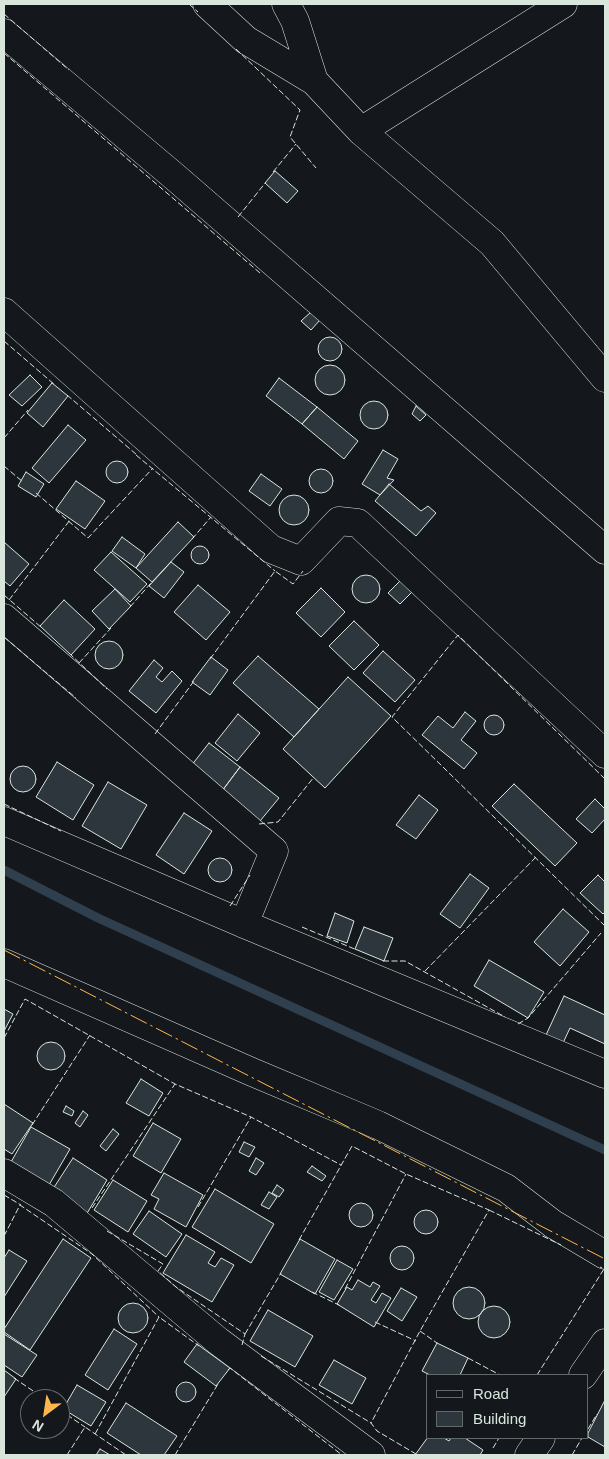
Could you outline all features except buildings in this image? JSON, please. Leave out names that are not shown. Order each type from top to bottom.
[{"type":"street","points":[[207,4],[246,40],[314,81],[361,131],[492,243],[605,378]]},
{"type":"street","points":[[286,4],[295,21],[314,81]]},
{"type":"street","points":[[361,131],[563,4]]},
{"type":"street","points":[[4,33],[175,177],[605,550]]},
{"type":"street","points":[[4,312],[272,549],[302,561],[339,521],[358,523],[605,754]]},
{"type":"street","points":[[4,618],[274,851],[244,924]]},
{"type":"street","points":[[4,821],[244,924],[605,1074]]},
{"type":"street","points":[[4,963],[378,1125],[506,1188],[553,1224],[605,1255]]},
{"type":"street","points":[[4,1173],[54,1203],[218,1341],[370,1455]]},
{"type":"street","points":[[584,1374],[605,1343]]},
{"type":"street","points":[[529,1455],[539,1439]]},
{"type":"waterway","points":[[4,870],[98,918],[605,1150]]},
{"type":"fence","points":[[189,4],[198,12]]},
{"type":"fence","points":[[4,14],[69,70]]},
{"type":"fence","points":[[236,49],[300,110],[290,137],[316,168]]},
{"type":"fence","points":[[4,53],[260,273]]},
{"type":"fence","points":[[273,172],[296,144]]},
{"type":"fence","points":[[238,217],[266,182]]},
{"type":"fence","points":[[4,341],[55,385]]},
{"type":"fence","points":[[67,395],[137,455]]},
{"type":"fence","points":[[4,438],[28,410]]},
{"type":"fence","points":[[136,455],[275,571]]},
{"type":"fence","points":[[4,466],[23,482]]},
{"type":"fence","points":[[36,493],[88,538],[153,468]]},
{"type":"fence","points":[[192,539],[211,517]]},
{"type":"fence","points":[[9,600],[70,520]]},
{"type":"fence","points":[[210,659],[275,571],[293,584],[303,571]]},
{"type":"fence","points":[[130,607],[151,583]]},
{"type":"fence","points":[[4,595],[42,628]]},
{"type":"fence","points":[[79,663],[111,628]]},
{"type":"fence","points":[[605,779],[458,635],[392,717],[605,926]]},
{"type":"fence","points":[[4,637],[76,698]]},
{"type":"fence","points":[[69,653],[107,689]]},
{"type":"fence","points":[[155,734],[194,681]]},
{"type":"fence","points":[[259,824],[278,822],[314,777]]},
{"type":"fence","points":[[4,804],[61,831]]},
{"type":"fence","points":[[425,971],[536,857]]},
{"type":"fence","points":[[230,906],[250,875]]},
{"type":"fence","points":[[302,927],[357,950]]},
{"type":"fence","points":[[518,1024],[528,1018],[601,933]]},
{"type":"fence","points":[[383,961],[405,961],[505,1017]]},
{"type":"fence","points":[[4,1038],[25,999],[175,1084],[251,1117],[341,1165]]},
{"type":"fence","points":[[32,1125],[90,1035]]},
{"type":"fence","points":[[92,1208],[175,1084]]},
{"type":"fence","points":[[198,1207],[251,1117]]},
{"type":"fence","points":[[299,1240],[352,1146],[406,1174],[489,1210],[420,1331],[371,1423]]},
{"type":"fence","points":[[345,1289],[406,1174]]},
{"type":"fence","points":[[4,1195],[21,1205]]},
{"type":"fence","points":[[4,1236],[20,1205],[92,1254],[159,1317]]},
{"type":"fence","points":[[489,1210],[561,1245]]},
{"type":"fence","points":[[107,1231],[163,1264],[158,1271],[176,1287],[245,1334],[242,1345]]},
{"type":"fence","points":[[538,1374],[604,1269],[600,1267]]},
{"type":"fence","points":[[245,1334],[281,1273]]},
{"type":"fence","points":[[312,1292],[339,1305]]},
{"type":"fence","points":[[95,1434],[159,1317],[199,1346]]},
{"type":"fence","points":[[375,1322],[416,1341]]},
{"type":"fence","points":[[420,1331],[437,1343]]},
{"type":"fence","points":[[261,1356],[371,1423],[377,1431],[416,1454]]},
{"type":"fence","points":[[468,1358],[498,1374]]},
{"type":"fence","points":[[228,1370],[230,1368],[342,1455]]},
{"type":"fence","points":[[14,1378],[30,1389]]},
{"type":"fence","points":[[175,1455],[218,1384]]},
{"type":"fence","points":[[589,1427],[597,1414]]},
{"type":"fence","points":[[70,1417],[85,1427]]},
{"type":"fence","points":[[67,1455],[85,1427],[126,1455]]},
{"type":"fence","points":[[493,1448],[498,1439]]},
{"type":"fence","points":[[572,1455],[581,1439]]},
{"type":"power","points":[[4,950],[605,1259]]}]
